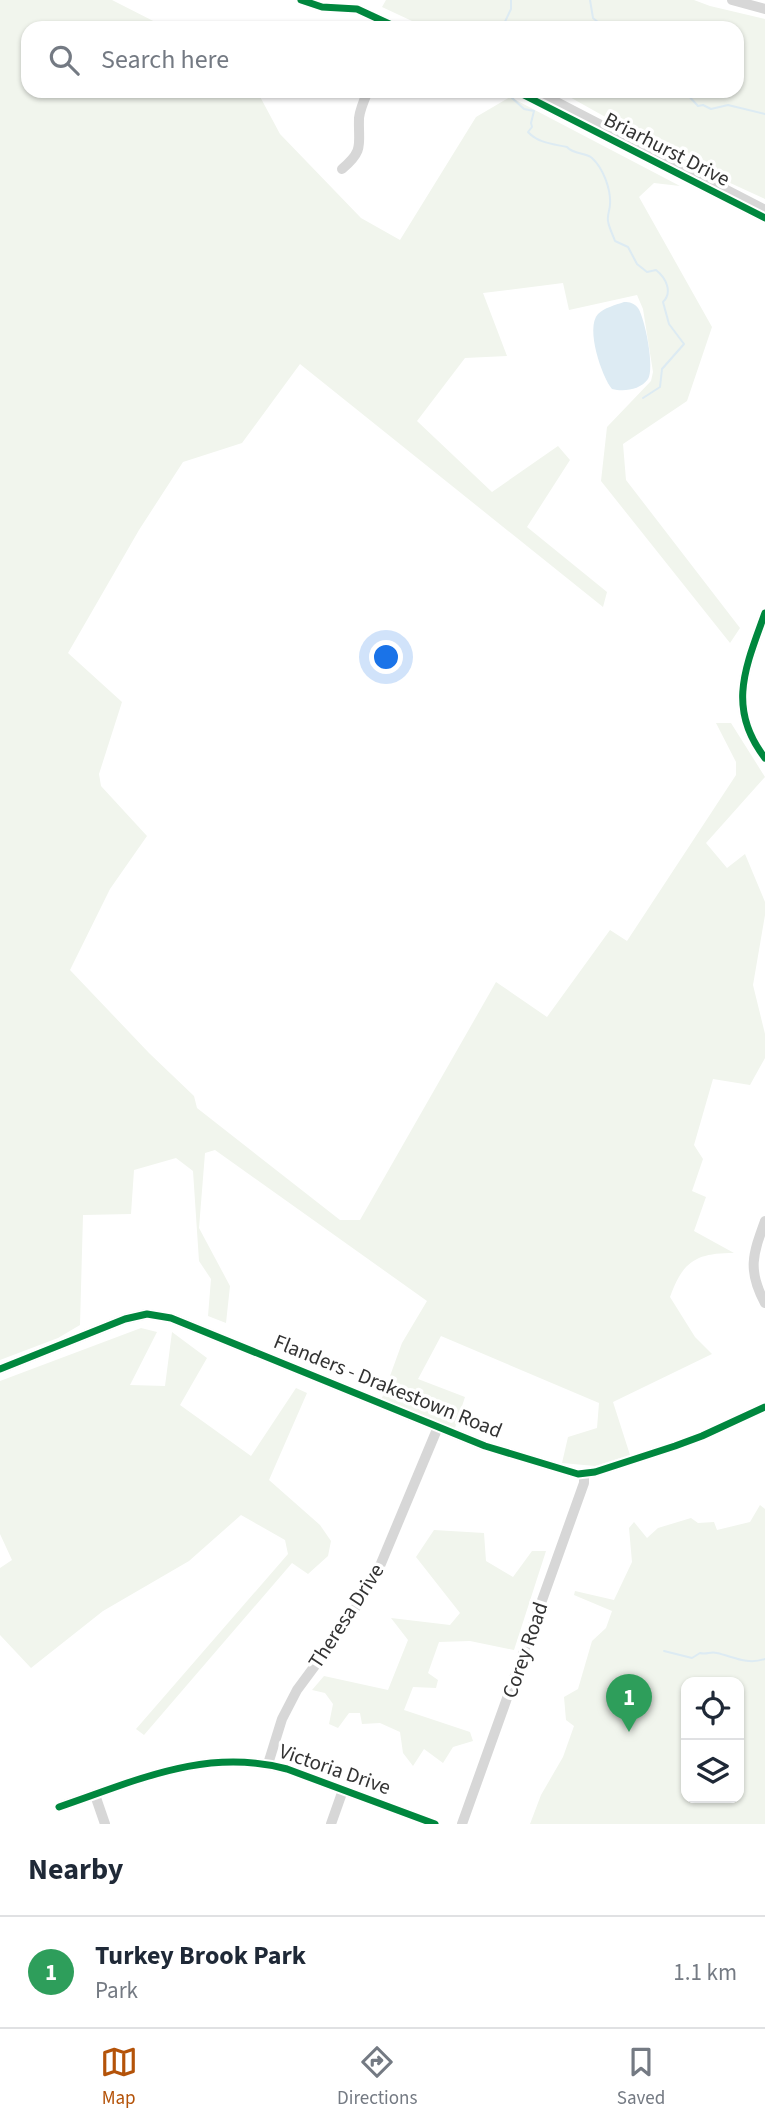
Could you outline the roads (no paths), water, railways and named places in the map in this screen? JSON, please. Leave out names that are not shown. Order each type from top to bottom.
[{"type":"street","points":[[301,0],[322,7],[357,9],[383,21]]},
{"type":"street","points":[[732,0],[765,9]]},
{"type":"street","points":[[342,169],[351,162],[359,149],[359,116],[365,98]]},
{"type":"street","name":"Briarhurst Drive","points":[[530,98],[765,218]]},
{"type":"street","name":"Briarhurst Drive","points":[[549,98],[765,210]]},
{"type":"street","points":[[765,613],[744,670],[742,693],[747,727],[765,758]]},
{"type":"street","points":[[765,1221],[752,1264],[757,1286],[765,1303]]},
{"type":"street","name":"Flanders - Drakestown Road","points":[[0,1369],[125,1320],[143,1314],[160,1315],[438,1427],[521,1458],[584,1474],[702,1436],[765,1407]]},
{"type":"street","name":"Theresa Drive","points":[[268,1764],[282,1719],[297,1690],[345,1625],[376,1573],[438,1427]]},
{"type":"street","name":"Corey Road","points":[[462,1824],[584,1483],[584,1474]]},
{"type":"street","name":"Victoria Drive","points":[[59,1807],[173,1769],[232,1760],[268,1764],[435,1824]]},
{"type":"street","points":[[331,1824],[344,1790]]},
{"type":"street","points":[[95,1795],[105,1824]]},
{"type":"waterway","points":[[505,21],[511,9],[511,0]]},
{"type":"waterway","points":[[590,0],[593,18],[597,21]]},
{"type":"waterway","points":[[512,98],[524,109],[534,111],[532,127],[528,132],[532,136],[567,147],[589,156],[596,162],[608,185],[608,221],[615,241],[628,247],[637,264],[647,272],[656,270],[665,281],[668,294],[663,302],[669,324],[684,344],[662,369],[660,387],[643,398]]},
{"type":"waterway","points":[[691,98],[698,106],[711,109],[728,105],[765,114]]},
{"type":"waterway","points":[[664,1651],[692,1658],[700,1653],[712,1652],[746,1661],[765,1659]]},
{"type":"place","name":"Turkey Brook Park","points":[[629,1732]]}]
